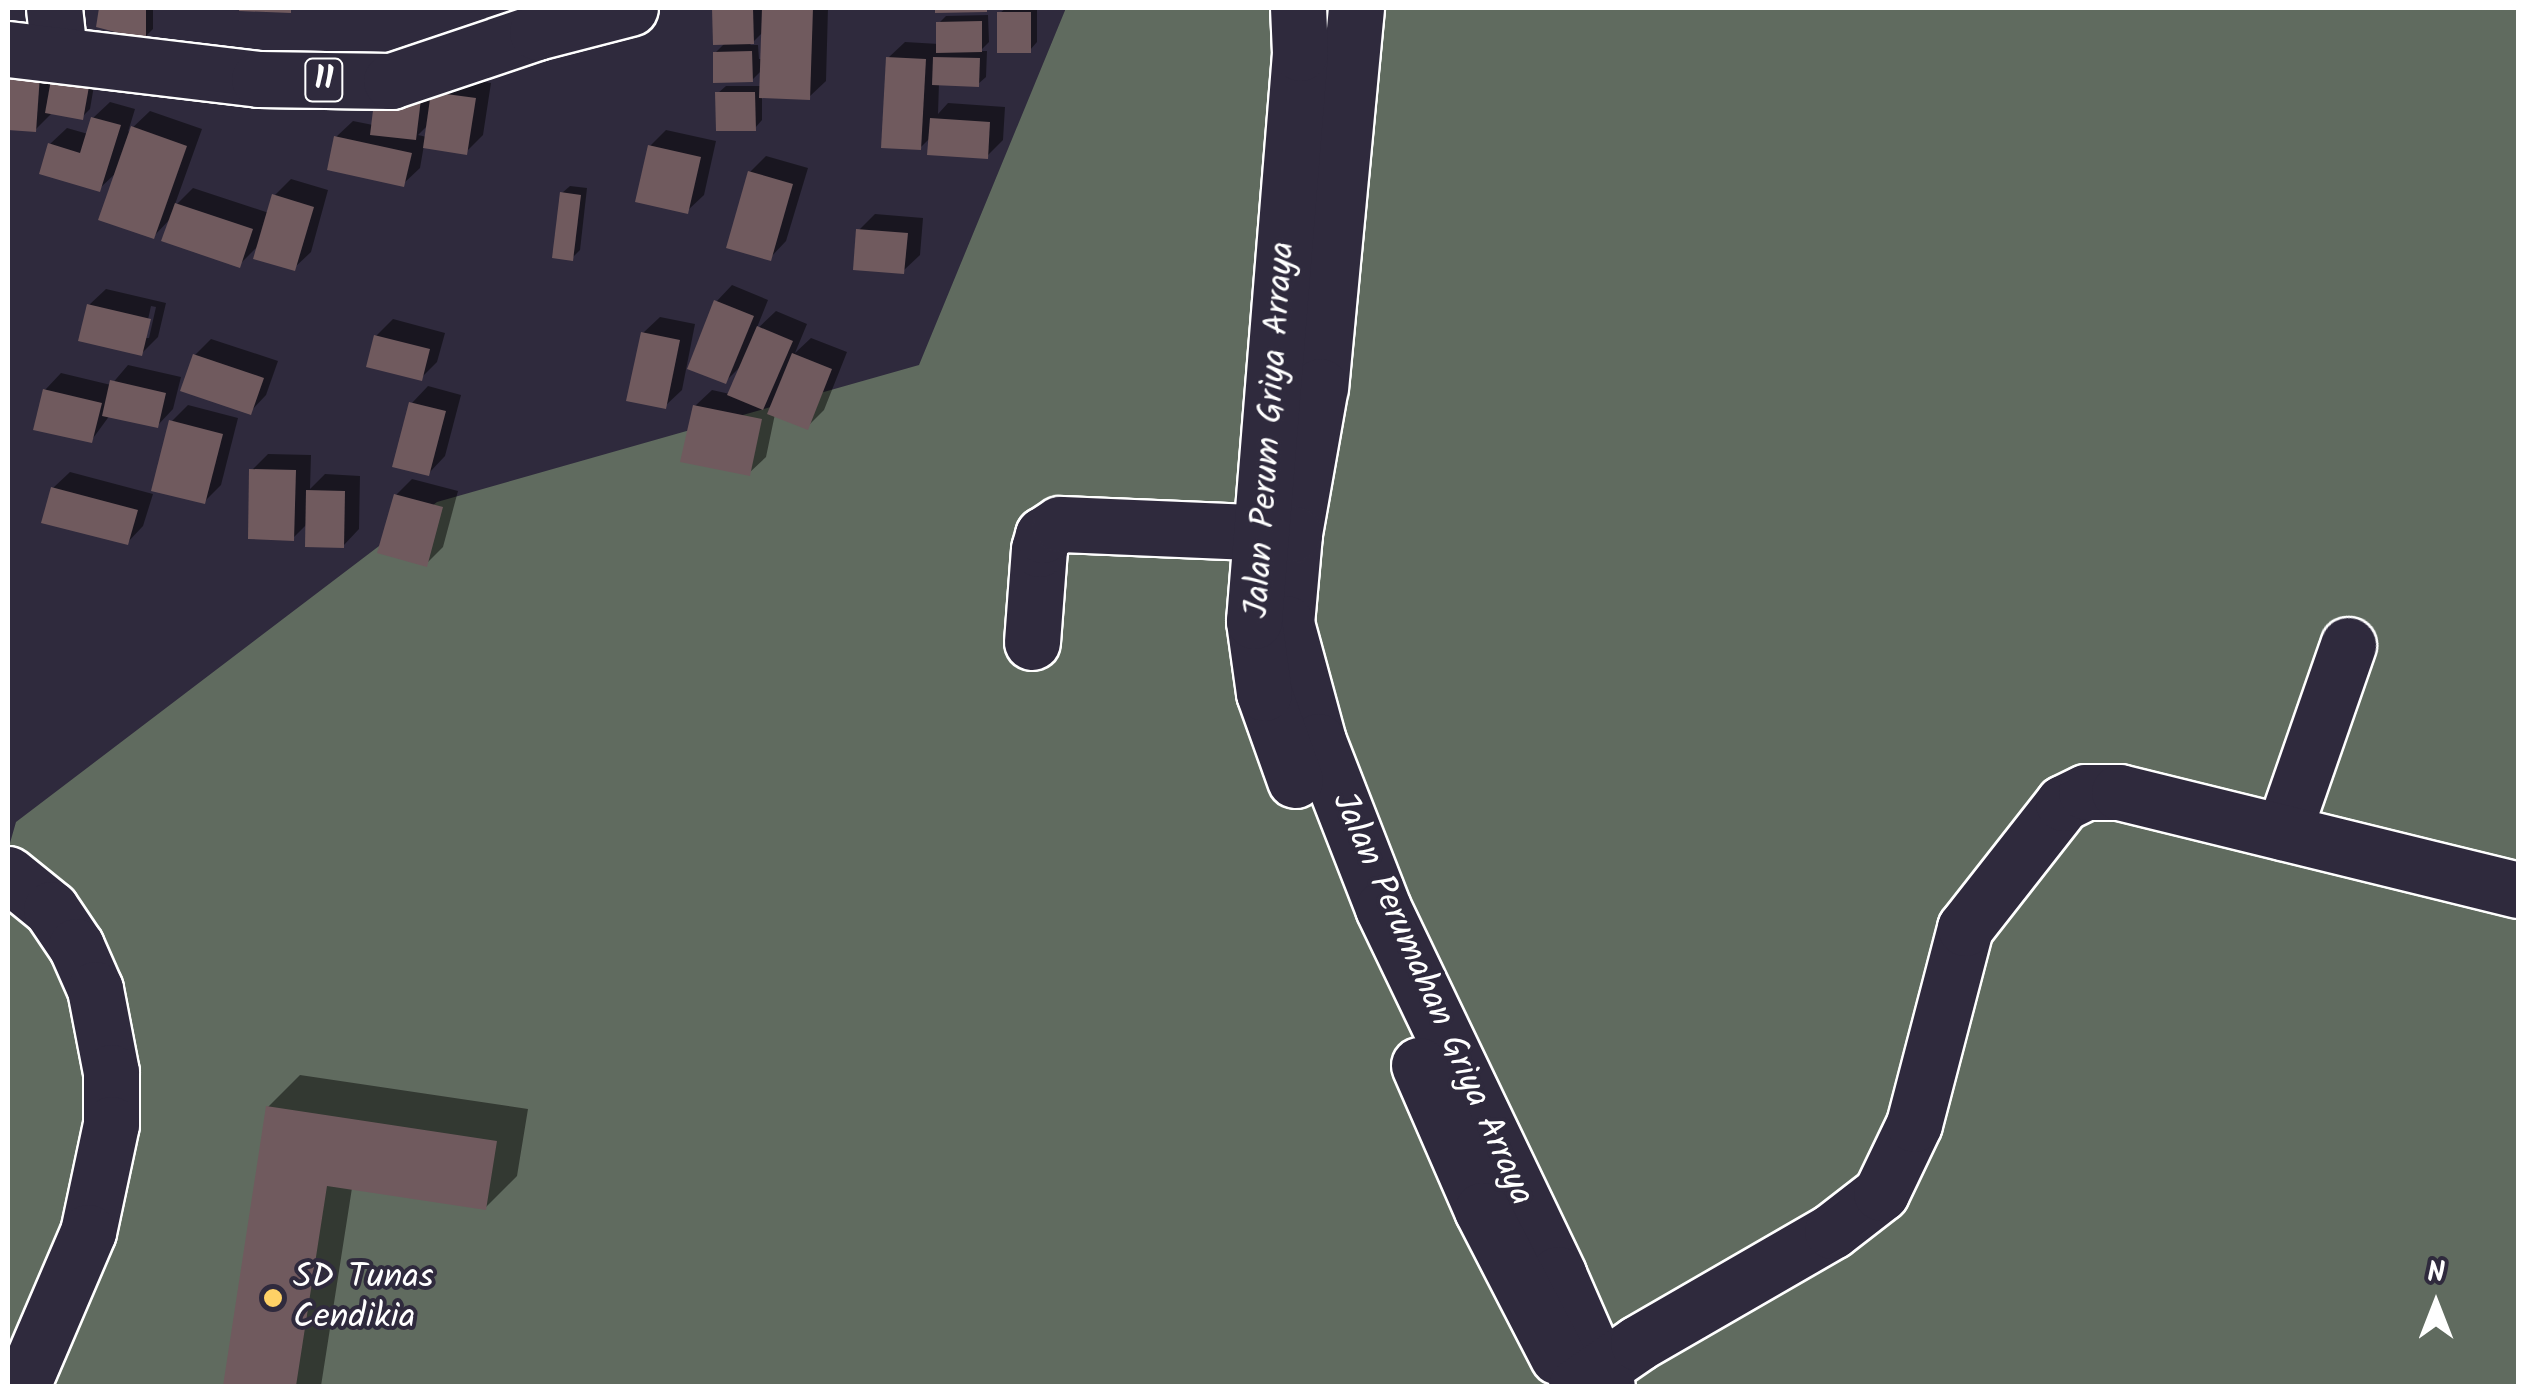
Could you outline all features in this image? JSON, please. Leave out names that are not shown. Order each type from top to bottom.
[{"type":"main road","name":"11","points":[[40,36],[259,78],[391,81],[537,32],[630,8]]},
{"type":"main road","name":"Jalan Perum Griya Arraya","points":[[1276,533],[1300,53],[1298,8]]},
{"type":"main road","name":"Jalan Perumahan Griya Arraya","points":[[1356,8],[1320,386],[1276,533],[1286,623],[1318,741],[1350,828],[1589,1382]]},
{"type":"main road","points":[[1032,642],[1039,550],[1043,535],[1060,524],[1276,533]]},
{"type":"main road","points":[[2283,832],[2348,645]]},
{"type":"main road","points":[[1589,1382],[1832,1231],[1882,1193],[1914,1124],[1965,928],[2063,803],[2086,792],[2119,792],[2283,832],[2515,874]]},
{"type":"main road","points":[[8,874],[51,909],[76,946],[95,990],[111,1072],[111,1124],[88,1232],[22,1386]]},
{"type":"green space","points":[[1066,8],[2518,8],[2518,1386],[8,1386],[8,850],[16,822],[437,502],[919,365]]},
{"type":"building","points":[[99,8],[146,8],[146,40],[96,27]]},
{"type":"building","points":[[291,8],[291,13],[239,11]]},
{"type":"building","points":[[712,8],[753,8],[754,44],[713,45]]},
{"type":"building","points":[[762,8],[813,8],[810,100],[759,98]]},
{"type":"building","points":[[935,8],[987,8],[987,12],[935,13]]},
{"type":"building","points":[[997,12],[1031,12],[1031,53],[997,53]]},
{"type":"building","points":[[982,21],[982,52],[936,53],[936,22]]},
{"type":"building","points":[[752,51],[753,82],[713,83],[713,52]]},
{"type":"building","points":[[886,57],[926,59],[921,150],[881,148]]},
{"type":"building","points":[[933,57],[980,58],[979,87],[932,85]]},
{"type":"building","points":[[8,73],[40,75],[36,132],[8,130]]},
{"type":"building","points":[[52,74],[90,81],[83,120],[45,113]]},
{"type":"building","points":[[431,92],[476,98],[467,155],[423,148]]},
{"type":"building","points":[[715,92],[755,92],[756,131],[716,131]]},
{"type":"building","points":[[375,94],[421,99],[416,140],[370,135]]},
{"type":"building","points":[[91,117],[121,125],[100,192],[39,174],[48,143],[80,153]]},
{"type":"building","points":[[930,118],[990,122],[988,159],[927,155]]},
{"type":"building","points":[[131,126],[187,146],[154,239],[98,220]]},
{"type":"building","points":[[334,136],[412,153],[404,187],[327,170]]},
{"type":"building","points":[[648,145],[701,157],[688,214],[635,202]]},
{"type":"building","points":[[748,171],[793,184],[771,261],[726,248]]},
{"type":"building","points":[[560,192],[581,195],[573,261],[552,258]]},
{"type":"building","points":[[272,194],[314,207],[295,271],[253,259]]},
{"type":"building","points":[[175,203],[253,229],[240,268],[161,241]]},
{"type":"building","points":[[856,229],[908,233],[904,274],[853,270]]},
{"type":"building","points":[[714,300],[754,316],[726,384],[687,369]]},
{"type":"building","points":[[87,304],[151,319],[142,356],[78,341]]},
{"type":"building","points":[[757,326],[793,341],[763,410],[727,395]]},
{"type":"building","points":[[641,332],[680,340],[666,409],[626,401]]},
{"type":"building","points":[[374,335],[430,349],[422,381],[366,367]]},
{"type":"building","points":[[792,353],[832,369],[808,430],[767,414]]},
{"type":"building","points":[[193,354],[264,378],[251,415],[180,391]]},
{"type":"building","points":[[110,380],[166,393],[158,428],[102,416]]},
{"type":"building","points":[[43,389],[102,403],[92,443],[33,430]]},
{"type":"building","points":[[409,402],[446,411],[429,476],[392,467]]},
{"type":"building","points":[[693,405],[762,419],[750,476],[680,462]]},
{"type":"building","points":[[169,420],[223,434],[205,504],[151,491]]},
{"type":"building","points":[[249,469],[296,470],[294,541],[248,539]]},
{"type":"building","points":[[51,487],[138,510],[128,545],[41,523]]},
{"type":"building","points":[[306,490],[345,491],[344,548],[305,547]]},
{"type":"building","points":[[394,494],[443,507],[427,567],[377,553]]},
{"type":"building","name":"SD Tunas Cendikia","points":[[266,1106],[497,1141],[486,1210],[327,1186],[296,1386],[223,1386]]},
{"type":"place","name":"SD Tunas Cendikia","points":[[273,1298]]}]
